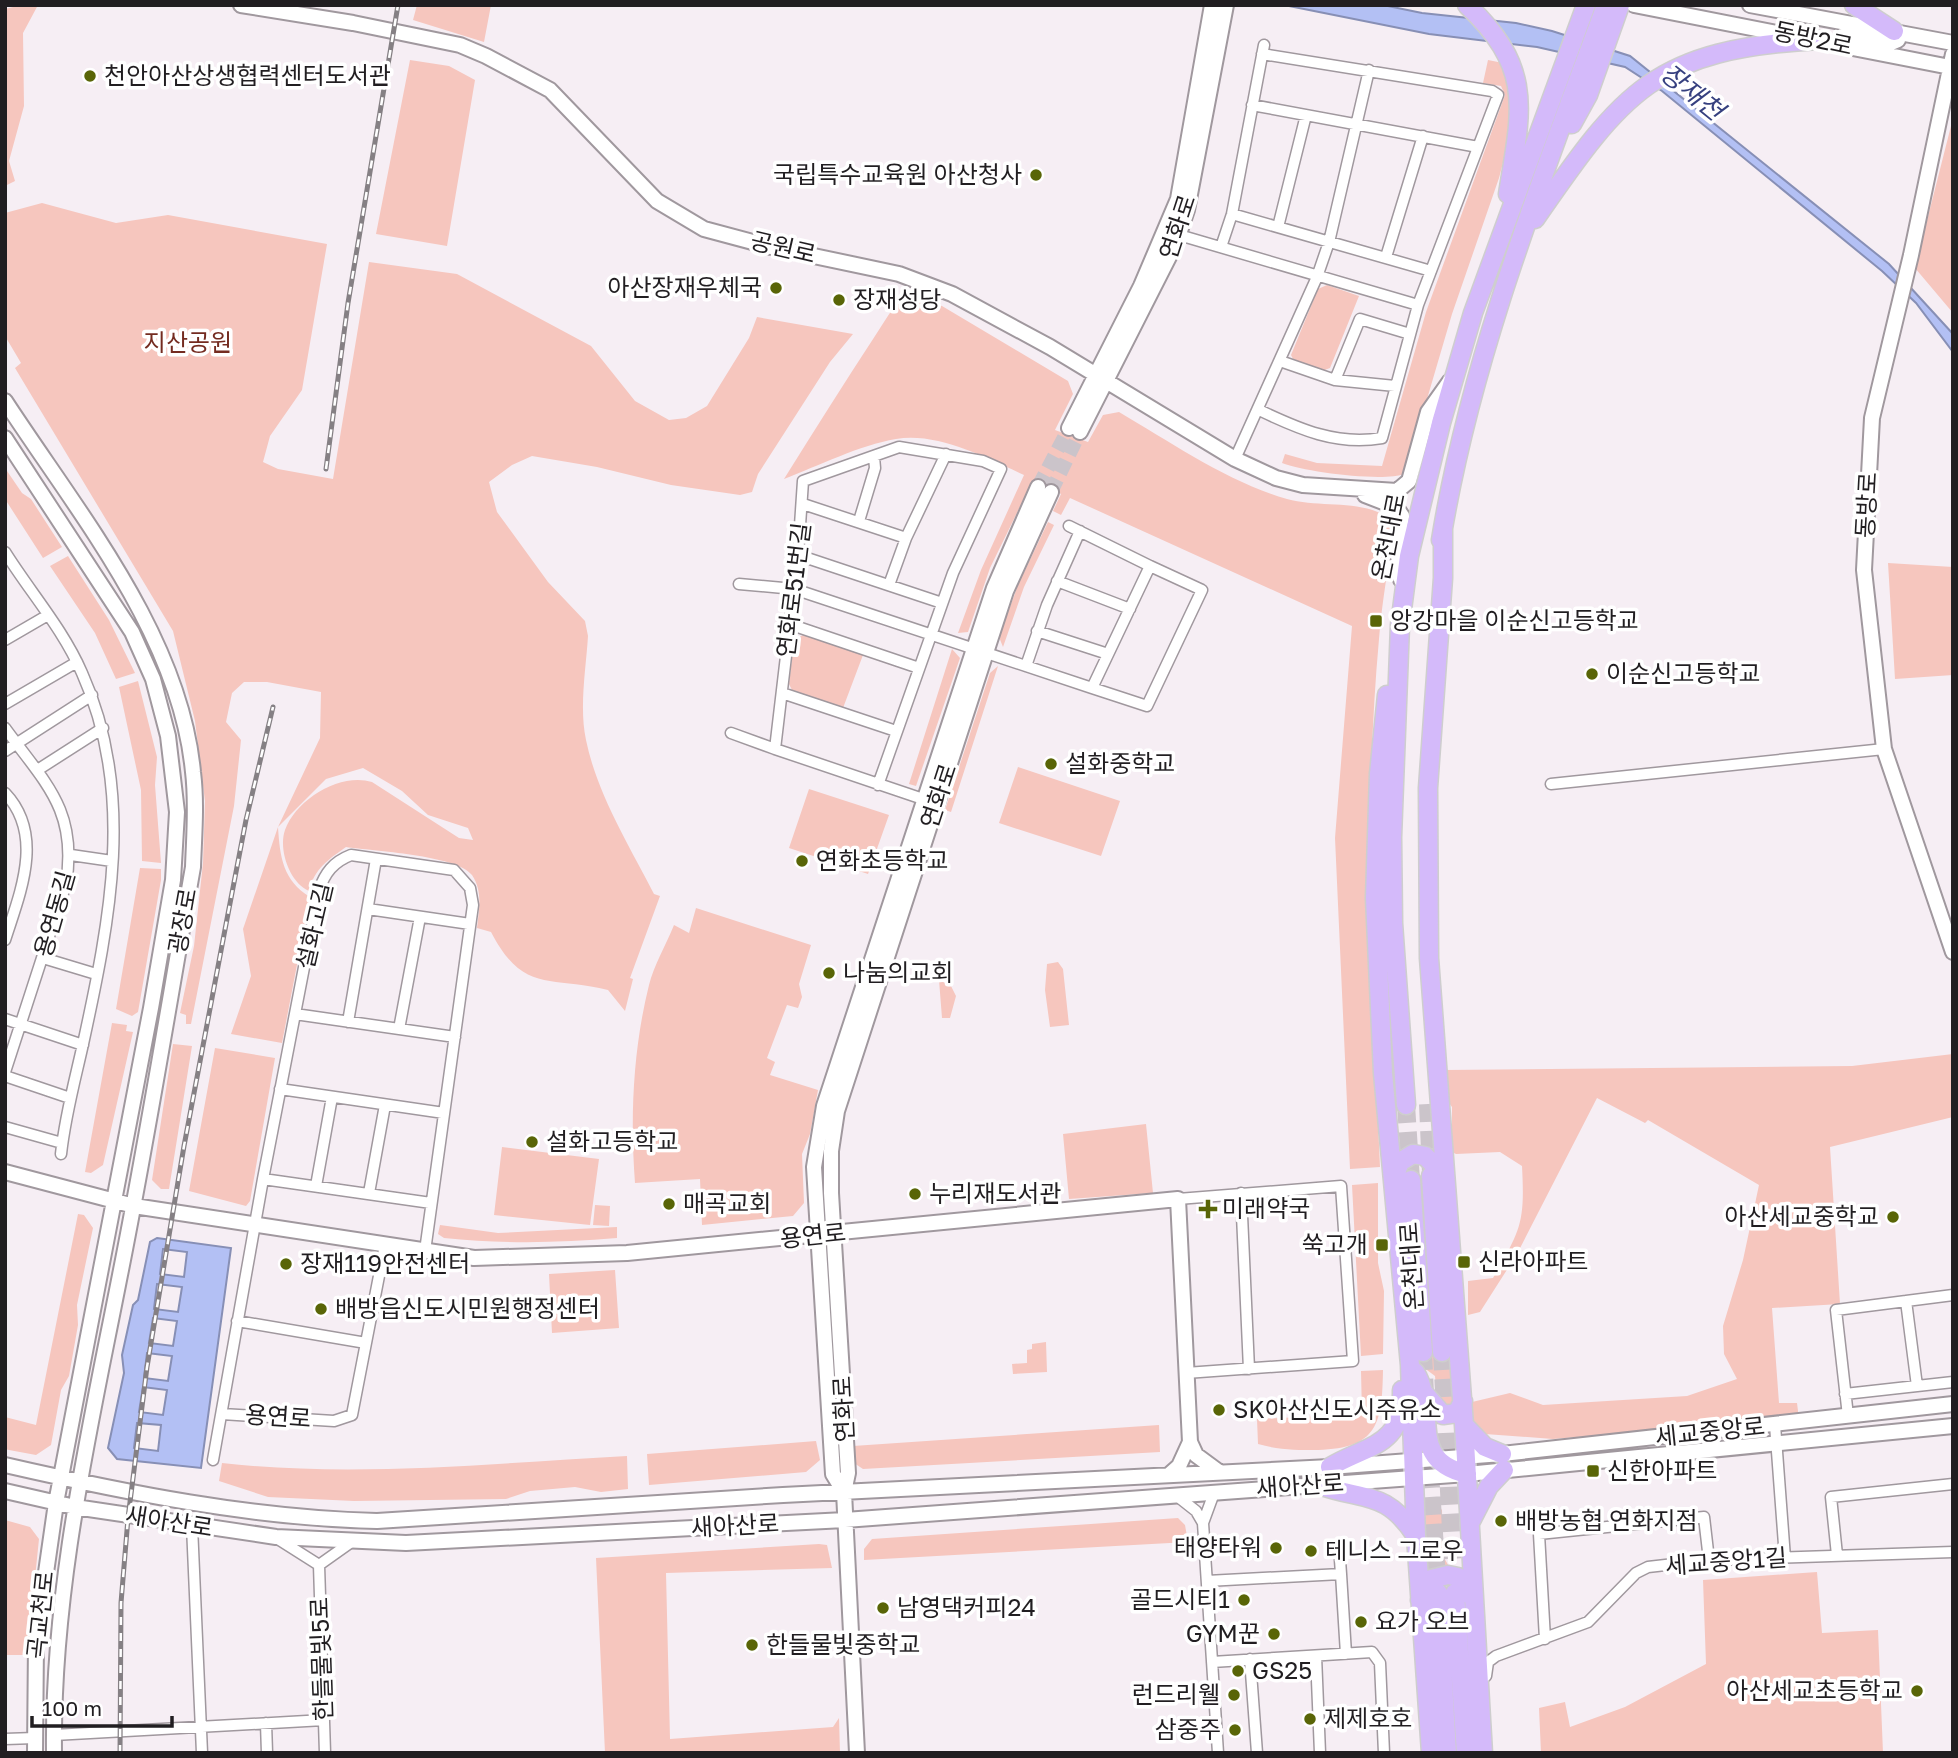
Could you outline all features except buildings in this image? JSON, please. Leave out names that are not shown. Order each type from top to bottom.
[{"type":"highway","points":[[1467,5],[1489,26],[1517,76],[1520,102],[1503,228]]},
{"type":"highway","name":"온천대로","points":[[1406,1105],[1393,923],[1392,837],[1403,598],[1421,498],[1454,375],[1503,228],[1575,85],[1586,5]]},
{"type":"highway","name":"온천대로","points":[[1428,1104],[1418,944],[1417,838],[1421,715],[1433,594],[1443,528],[1482,365],[1520,241],[1605,5]]},
{"type":"highway","points":[[1575,85],[1620,5]]},
{"type":"highway","points":[[1853,5],[1894,31]]},
{"type":"highway","points":[[1520,241],[1578,156],[1624,103],[1678,66],[1733,49],[1819,40]]},
{"type":"highway","points":[[1438,1176],[1427,902],[1428,788],[1443,578],[1443,528]]},
{"type":"highway","points":[[1399,662],[1387,687],[1379,774],[1375,898],[1382,1073],[1402,1179]]},
{"type":"highway","points":[[1467,1465],[1455,1471],[1436,1459],[1427,1442],[1424,1392],[1417,1358],[1406,1328],[1400,1162],[1413,1154],[1436,1162],[1438,1176],[1463,1401],[1467,1465],[1473,1598],[1483,1753]]},
{"type":"highway","name":"온천대로","points":[[1438,1176],[1442,1352]]},
{"type":"highway","name":"온천대로","points":[[1402,1179],[1417,1358]]},
{"type":"highway","points":[[1330,1467],[1371,1449],[1397,1424],[1402,1405],[1401,1344],[1406,1328]]},
{"type":"highway","points":[[1417,1358],[1416,1535],[1431,1753]]},
{"type":"highway","points":[[1424,1392],[1443,1415],[1457,1413],[1463,1401]]},
{"type":"highway","points":[[1464,1425],[1503,1462],[1469,1524]]},
{"type":"highway","points":[[1319,1485],[1345,1494],[1375,1497],[1395,1510],[1416,1535]]},
{"type":"highway","points":[[1420,1600],[1431,1580],[1448,1575],[1458,1577],[1473,1598]]},
{"type":"highway","points":[[1447,1753],[1446,1593],[1466,1753]]},
{"type":"main road","name":"공원로","points":[[241,5],[353,23],[460,45],[486,56],[550,90],[657,201],[704,229],[771,247],[900,274],[952,293],[1100,377],[1235,459],[1276,478],[1303,485],[1340,488]]},
{"type":"main road","name":"동방2로","points":[[1634,5],[1796,36],[1951,61]]},
{"type":"main road","name":"동방2로","points":[[1750,5],[1953,43]]},
{"type":"main road","name":"연화로","points":[[1074,430],[1178,199],[1218,11]]},
{"type":"main road","name":"연화로","points":[[1100,377],[1179,235],[1187,210],[1218,11]]},
{"type":"main road","points":[[1796,36],[1832,35],[1891,43],[1898,40],[1894,31]]},
{"type":"main road","name":"동방로","points":[[1951,61],[1912,255],[1893,321],[1872,418],[1864,570],[1884,749],[1953,952]]},
{"type":"main road","points":[[1340,488],[1397,491],[1409,481],[1428,412],[1454,375]]},
{"type":"main road","name":"광장로","points":[[5,401],[138,606],[166,663],[183,716],[193,771],[192,867],[134,1206],[80,1481]]},
{"type":"main road","name":"광장로","points":[[5,438],[132,632],[153,679],[168,736],[177,812],[173,880],[115,1202],[61,1478]]},
{"type":"main road","points":[[1340,488],[1378,498],[1396,507],[1402,516],[1397,547],[1403,598]]},
{"type":"main road","name":"연화로","points":[[844,1492],[848,1473],[831,1151],[837,1111],[979,651],[994,588],[1044,490]]},
{"type":"main road","name":"연화로","points":[[844,1492],[833,1474],[814,1167],[824,1106],[923,799],[979,651]]},
{"type":"main road","name":"용연로","points":[[5,1172],[134,1206],[474,1258],[574,1256],[817,1237],[1178,1199]]},
{"type":"main road","points":[[1170,1474],[1179,1466],[1190,1442],[1178,1199]]},
{"type":"main road","name":"세교중앙로","points":[[1503,1462],[1953,1404]]},
{"type":"main road","name":"세교중앙로","points":[[1467,1465],[1777,1443],[1953,1426]]},
{"type":"main road","name":"새아산로","points":[[1190,1442],[1196,1455],[1219,1472]]},
{"type":"main road","name":"새아산로","points":[[5,1465],[61,1478],[237,1509],[325,1520],[377,1521],[1170,1474],[1330,1467],[1415,1469],[1436,1459]]},
{"type":"main road","name":"새아산로","points":[[5,1491],[75,1507],[276,1537],[350,1543],[406,1543],[845,1520],[1175,1496],[1319,1485],[1415,1469],[1467,1465]]},
{"type":"main road","name":"곡교천로","points":[[35,1745],[37,1642],[61,1478]]},
{"type":"main road","name":"곡교천로","points":[[54,1753],[58,1636],[80,1481]]},
{"type":"main road","points":[[844,1492],[857,1753]]},
{"type":"street","points":[[1221,247],[1231,214],[1263,49],[1492,91],[1498,95],[1418,305],[1382,439],[1339,439],[1308,433],[1259,410]]},
{"type":"street","points":[[1235,459],[1317,277],[1329,242],[1369,70]]},
{"type":"street","points":[[1252,105],[1478,147]]},
{"type":"street","points":[[1278,227],[1306,116]]},
{"type":"street","points":[[1386,257],[1423,136]]},
{"type":"street","points":[[1231,214],[1432,271]]},
{"type":"street","points":[[1179,235],[1418,305]]},
{"type":"street","points":[[1335,380],[1360,319],[1410,334]]},
{"type":"street","points":[[1280,361],[1335,380],[1395,386]]},
{"type":"street","name":"연화로51번길","points":[[775,749],[799,555],[803,481],[899,447],[982,461],[1001,469],[966,542],[942,603]]},
{"type":"street","points":[[889,585],[906,538],[946,454]]},
{"type":"street","points":[[859,521],[875,468],[874,457]]},
{"type":"street","points":[[803,503],[906,538]]},
{"type":"street","points":[[740,584],[794,589],[1147,706],[1202,590],[1069,526]]},
{"type":"street","points":[[1026,666],[1037,631],[1080,531]]},
{"type":"street","points":[[5,552],[10,569],[48,615],[77,662],[92,695],[103,728],[116,830],[96,974],[61,1148],[5,1127]]},
{"type":"street","points":[[799,555],[942,603],[878,785]]},
{"type":"street","points":[[1092,688],[1150,566]]},
{"type":"street","points":[[1057,581],[1130,609]]},
{"type":"street","points":[[5,640],[48,615]]},
{"type":"street","points":[[789,624],[919,668]]},
{"type":"street","points":[[1037,631],[1108,654]]},
{"type":"street","points":[[5,704],[77,662]]},
{"type":"street","points":[[782,693],[897,731]]},
{"type":"street","points":[[5,751],[15,742],[92,695]]},
{"type":"street","name":"용연동길","points":[[5,728],[39,769],[62,811],[71,855],[66,884],[5,1074]]},
{"type":"street","points":[[39,769],[103,728]]},
{"type":"street","points":[[731,733],[923,799]]},
{"type":"street","points":[[1551,784],[1884,749]]},
{"type":"street","name":"용연동길","points":[[5,793],[22,821],[27,869],[5,940]]},
{"type":"street","points":[[71,855],[113,861]]},
{"type":"street","name":"설화고길","points":[[256,1223],[323,878],[340,859],[351,855],[454,870],[470,888],[473,905],[425,1251]]},
{"type":"street","points":[[348,1022],[376,859]]},
{"type":"street","name":"설화고길","points":[[368,909],[470,924]]},
{"type":"street","points":[[399,1028],[420,917]]},
{"type":"street","points":[[43,958],[96,974]]},
{"type":"street","points":[[295,1014],[455,1037]]},
{"type":"street","points":[[5,1019],[82,1045]]},
{"type":"street","points":[[5,1074],[70,1098]]},
{"type":"street","points":[[280,1089],[444,1113]]},
{"type":"street","points":[[316,1186],[332,1097]]},
{"type":"street","points":[[369,1193],[385,1104]]},
{"type":"street","points":[[263,1179],[431,1203]]},
{"type":"street","name":"용연로","points":[[1178,1199],[1341,1185],[1353,1361],[1186,1373]]},
{"type":"street","points":[[1241,1193],[1249,1369]]},
{"type":"street","name":"용연로","points":[[256,1223],[222,1414],[343,1420],[352,1415],[386,1245]]},
{"type":"street","points":[[1848,1416],[1836,1310],[1953,1295]]},
{"type":"street","points":[[1906,1301],[1917,1386]]},
{"type":"street","points":[[237,1321],[366,1343]]},
{"type":"street","points":[[1846,1394],[1953,1382]]},
{"type":"street","points":[[213,1460],[222,1414]]},
{"type":"street","points":[[1776,1425],[1785,1558]]},
{"type":"street","points":[[1837,1555],[1831,1497],[1953,1484]]},
{"type":"street","points":[[1214,1493],[1203,1523],[1217,1753]]},
{"type":"street","points":[[1175,1496],[1196,1511],[1203,1523]]},
{"type":"street","points":[[1545,1639],[1539,1534],[1704,1517],[1709,1560]]},
{"type":"street","points":[[192,1526],[202,1753]]},
{"type":"street","points":[[276,1537],[318,1565],[350,1543]]},
{"type":"street","name":"세교중앙1길","points":[[1493,1753],[1488,1743],[1485,1669],[1488,1662],[1588,1622],[1642,1569],[1709,1560],[1953,1552]]},
{"type":"street","points":[[1340,1560],[1346,1654]]},
{"type":"street","name":"한들물빛5로","points":[[318,1565],[325,1753]]},
{"type":"street","points":[[1207,1581],[1341,1574]]},
{"type":"street","points":[[1212,1662],[1372,1652],[1380,1663],[1384,1753]]},
{"type":"street","points":[[1316,1656],[1320,1753]]},
{"type":"street","points":[[1250,1659],[1257,1753]]},
{"type":"street","points":[[54,1735],[324,1720]]},
{"type":"street","points":[[266,1723],[267,1753]]},
{"type":"street","points":[[5,1739],[35,1745]]},
{"type":"green space","points":[[38,5],[23,33],[24,106],[9,161],[15,181],[5,186],[5,9]]},
{"type":"green space","points":[[417,5],[491,5],[484,42],[413,20]]},
{"type":"green space","points":[[410,60],[449,66],[475,80],[447,246],[376,234]]},
{"type":"green space","points":[[1488,60],[1503,63],[1513,101],[1509,140],[1499,178],[1452,314],[1405,474],[1379,477],[1344,475],[1282,463],[1285,454],[1317,463],[1382,466],[1426,312],[1505,95],[1501,86],[1483,83]]},
{"type":"green space","points":[[1953,118],[1953,313],[1915,268]]},
{"type":"green space","name":"지산공원","points":[[42,203],[116,223],[168,215],[327,244],[302,390],[270,436],[263,462],[278,469],[333,479],[369,262],[457,274],[591,346],[635,401],[669,420],[686,418],[707,406],[749,338],[757,317],[853,334],[830,362],[758,474],[752,492],[740,495],[671,485],[597,467],[532,456],[512,465],[489,482],[497,512],[548,582],[585,621],[588,636],[583,714],[591,760],[624,838],[654,894],[660,896],[630,978],[633,979],[625,1011],[608,990],[540,979],[515,966],[491,932],[477,928],[479,894],[472,875],[450,863],[413,855],[346,847],[318,871],[309,891],[302,887],[287,865],[283,847],[285,830],[299,808],[309,799],[347,781],[372,782],[459,838],[473,840],[468,828],[428,815],[402,791],[363,768],[326,779],[278,827],[320,738],[321,692],[267,682],[244,682],[232,693],[226,722],[241,740],[234,806],[191,1024],[186,1024],[186,1015],[180,1013],[194,946],[203,863],[205,801],[195,721],[173,631],[15,368],[21,363],[5,336],[5,213]]},
{"type":"green space","points":[[1327,285],[1359,296],[1330,368],[1322,371],[1293,359],[1291,355],[1318,289]]},
{"type":"green space","points":[[904,296],[942,306],[1068,381],[1073,394],[1055,430],[1088,442],[1103,415],[1119,412],[1201,461],[1265,492],[1301,502],[1371,510],[1395,523],[1380,625],[1371,771],[1370,903],[1380,1167],[1350,1169],[1335,838],[1352,626],[1070,498],[1061,515],[1053,511],[1061,494],[1033,480],[990,568],[968,632],[958,633],[981,570],[1024,475],[962,448],[929,439],[912,438],[868,446],[784,479],[888,315]]},
{"type":"green space","points":[[5,468],[22,493],[31,499],[62,547],[43,558],[5,499]]},
{"type":"green space","points":[[1048,522],[1054,525],[1024,587],[1003,647],[999,637],[1018,585]]},
{"type":"green space","points":[[68,556],[109,620],[135,673],[116,679],[95,633],[50,566]]},
{"type":"green space","points":[[1888,563],[1953,567],[1953,675],[1895,679]]},
{"type":"green space","points":[[803,635],[863,655],[843,708],[792,690],[789,684],[794,640]]},
{"type":"green space","points":[[952,649],[960,658],[916,786],[909,784]]},
{"type":"green space","points":[[998,666],[951,812],[945,810],[990,673]]},
{"type":"green space","points":[[138,681],[157,757],[155,785],[161,863],[142,861],[141,790],[119,687]]},
{"type":"green space","points":[[1018,767],[1120,801],[1101,856],[999,823]]},
{"type":"green space","points":[[809,789],[889,815],[868,874],[789,848]]},
{"type":"green space","points":[[278,827],[280,849],[289,876],[310,897],[282,1043],[231,1034],[251,976],[243,929]]},
{"type":"green space","points":[[140,868],[161,869],[161,880],[138,1012],[132,1016],[116,1009]]},
{"type":"green space","points":[[696,908],[811,945],[799,984],[802,997],[798,1008],[787,1005],[767,1058],[775,1062],[770,1075],[818,1090],[810,1134],[802,1154],[804,1203],[793,1216],[702,1225],[700,1179],[635,1183],[634,1083],[644,1009],[651,978],[674,925],[689,933]]},
{"type":"green space","points":[[1058,962],[1063,969],[1069,1025],[1050,1027],[1045,990],[1047,964]]},
{"type":"green space","points":[[939,980],[951,986],[956,996],[950,1018],[942,1018]]},
{"type":"green space","points":[[112,1023],[127,1025],[126,1031],[133,1032],[103,1165],[91,1173],[85,1172]]},
{"type":"green space","points":[[173,1044],[192,1046],[169,1189],[161,1189],[152,1180]]},
{"type":"green space","points":[[215,1048],[275,1058],[250,1201],[246,1206],[189,1191]]},
{"type":"green space","points":[[1953,1054],[1953,1117],[1830,1147],[1840,1304],[1772,1308],[1779,1403],[1797,1403],[1799,1419],[1553,1439],[1485,1434],[1476,1427],[1470,1414],[1472,1402],[1510,1393],[1543,1405],[1687,1396],[1737,1379],[1724,1354],[1723,1326],[1743,1260],[1759,1185],[1648,1120],[1645,1123],[1597,1098],[1517,1254],[1480,1312],[1468,1315],[1468,1281],[1493,1278],[1519,1225],[1523,1201],[1522,1166],[1500,1152],[1452,1152],[1452,1107],[1446,1099],[1445,1070],[1852,1066]]},
{"type":"green space","points":[[1146,1124],[1153,1193],[1069,1199],[1063,1134]]},
{"type":"green space","points":[[502,1147],[599,1159],[590,1225],[494,1215]]},
{"type":"green space","points":[[1378,1183],[1378,1263],[1384,1291],[1383,1354],[1361,1356],[1352,1185]]},
{"type":"green space","points":[[595,1205],[610,1206],[609,1226],[593,1225]]},
{"type":"green space","points":[[78,1214],[84,1215],[93,1228],[77,1305],[78,1325],[69,1376],[61,1390],[51,1445],[36,1455],[5,1449],[5,1417],[36,1425]]},
{"type":"green space","points":[[440,1225],[498,1233],[617,1227],[617,1238],[530,1242],[466,1240],[444,1238],[438,1234]]},
{"type":"green space","points":[[615,1270],[619,1328],[552,1333],[549,1274]]},
{"type":"green space","points":[[1046,1342],[1047,1372],[1013,1374],[1012,1364],[1027,1363],[1027,1350],[1032,1349],[1032,1344]]},
{"type":"green space","points":[[1452,1353],[1456,1404],[1450,1410],[1437,1400],[1435,1376],[1415,1361],[1413,1355]]},
{"type":"green space","points":[[1383,1370],[1378,1419],[1365,1438],[1338,1448],[1318,1450],[1280,1449],[1258,1444],[1257,1419],[1362,1414],[1361,1371]]},
{"type":"green space","points":[[1159,1425],[1160,1452],[863,1469],[854,1463],[853,1446]]},
{"type":"green space","points":[[816,1441],[820,1460],[806,1472],[649,1485],[647,1454]]},
{"type":"green space","points":[[627,1456],[628,1489],[601,1492],[575,1487],[530,1491],[506,1499],[354,1501],[268,1497],[219,1481],[222,1463],[373,1469]]},
{"type":"green space","points":[[1438,1506],[1442,1510],[1443,1556],[1451,1570],[1425,1580],[1422,1515],[1427,1508]]},
{"type":"green space","points":[[1178,1518],[1185,1525],[1188,1542],[864,1560],[864,1549],[872,1539]]},
{"type":"green space","points":[[5,1520],[30,1527],[39,1539],[27,1655],[5,1655]]},
{"type":"green space","points":[[827,1545],[832,1568],[666,1573],[670,1739],[833,1727],[839,1718],[840,1753],[605,1753],[596,1558]]},
{"type":"green space","points":[[1817,1572],[1822,1633],[1878,1630],[1883,1753],[1541,1753],[1539,1708],[1565,1702],[1570,1727],[1625,1707],[1706,1664],[1703,1580]]},
{"type":"water","points":[[1284,5],[1383,5],[1422,13],[1516,23],[1552,31],[1630,56],[1889,264],[1953,334],[1953,352],[1916,303],[1882,271],[1662,91],[1625,67],[1537,47],[1429,34]]},
{"type":"water","points":[[157,1238],[231,1248],[201,1468],[117,1459],[108,1448],[124,1373],[122,1355],[133,1305],[138,1300],[150,1242]],"holes":[[[163,1249],[187,1252],[184,1277],[160,1274]],[[157,1284],[182,1287],[178,1312],[154,1309]],[[153,1318],[177,1321],[173,1346],[149,1343]],[[147,1353],[172,1356],[168,1381],[144,1378]],[[143,1387],[167,1390],[163,1415],[139,1412]],[[137,1423],[161,1425],[158,1451],[134,1448]]]},
{"type":"tunnel","points":[[1038,487],[1069,428]]},
{"type":"tunnel","points":[[1051,492],[1080,432]]},
{"type":"tunnel","points":[[1428,1104],[1431,1173]]},
{"type":"tunnel","points":[[1406,1105],[1411,1180]]},
{"type":"tunnel","points":[[1423,1352],[1425,1394]]},
{"type":"tunnel","points":[[1442,1352],[1454,1590]]},
{"type":"tunnel","points":[[1428,1443],[1438,1593]]},
{"type":"railway","points":[[326,469],[348,303],[398,5]]},
{"type":"railway","points":[[120,1753],[121,1603],[128,1518],[147,1367],[184,1146],[227,919],[246,820],[273,707]]},
{"type":"place","name":"천안아산상생협력센터도서관","points":[[90,76]]},
{"type":"place","name":"국립특수교육원 아산청사","points":[[1036,175]]},
{"type":"place","name":"아산장재우체국","points":[[776,288]]},
{"type":"place","name":"장재성당","points":[[839,300]]},
{"type":"place","name":"앙강마을 이순신고등학교","points":[[1376,621]]},
{"type":"place","name":"이순신고등학교","points":[[1592,674]]},
{"type":"place","name":"설화중학교","points":[[1051,764]]},
{"type":"place","name":"연화초등학교","points":[[802,861]]},
{"type":"place","name":"나눔의교회","points":[[829,973]]},
{"type":"place","name":"설화고등학교","points":[[532,1142]]},
{"type":"place","name":"누리재도서관","points":[[915,1194]]},
{"type":"place","name":"매곡교회","points":[[669,1204]]},
{"type":"place","name":"미래약국","points":[[1208,1209]]},
{"type":"place","name":"아산세교중학교","points":[[1893,1217]]},
{"type":"place","name":"쑥고개","points":[[1382,1245]]},
{"type":"place","name":"신라아파트","points":[[1464,1262]]},
{"type":"place","name":"장재119안전센터","points":[[286,1264]]},
{"type":"place","name":"배방읍신도시민원행정센터","points":[[321,1309]]},
{"type":"place","name":"SK아산신도시주유소","points":[[1219,1410]]},
{"type":"place","name":"신한아파트","points":[[1593,1471]]},
{"type":"place","name":"배방농협 연화지점","points":[[1501,1521]]},
{"type":"place","name":"태양타워","points":[[1276,1548]]},
{"type":"place","name":"테니스 그로우","points":[[1311,1551]]},
{"type":"place","name":"골드시티1","points":[[1244,1600]]},
{"type":"place","name":"남영댁커피24","points":[[883,1608]]},
{"type":"place","name":"요가 오브","points":[[1361,1622]]},
{"type":"place","name":"GYM꾼","points":[[1274,1634]]},
{"type":"place","name":"한들물빛중학교","points":[[752,1645]]},
{"type":"place","name":"GS25","points":[[1238,1671]]},
{"type":"place","name":"아산세교초등학교","points":[[1917,1691]]},
{"type":"place","name":"런드리웰","points":[[1234,1695]]},
{"type":"place","name":"제제호호","points":[[1310,1719]]},
{"type":"place","name":"삼중주","points":[[1235,1730]]},
{"type":"water label","name":"장재천","points":[[1692,92]]}]
